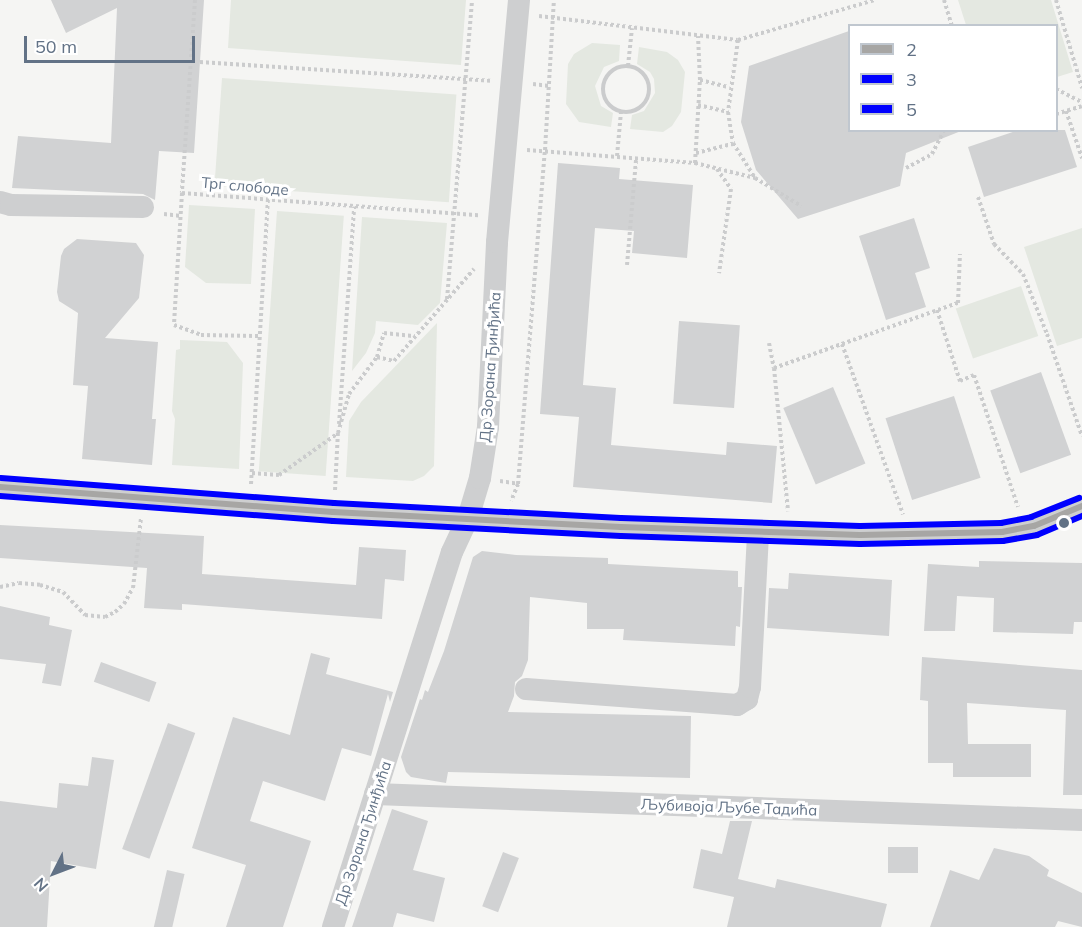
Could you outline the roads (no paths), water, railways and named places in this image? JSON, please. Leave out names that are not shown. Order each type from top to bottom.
[{"type":"street","name":"Др Зорана Ђинђића","points":[[333,927],[452,552],[468,518],[480,478],[488,427],[497,242],[518,7]]},
{"type":"street","points":[[0,202],[12,206],[143,207]]},
{"type":"street","points":[[0,487],[333,512],[758,533],[1002,532],[1025,528],[1082,506]]},
{"type":"street","points":[[526,689],[737,705],[747,699],[750,687],[758,533]]},
{"type":"street","name":"Љубивоја Љубе Тадића","points":[[375,794],[1082,820]]}]
